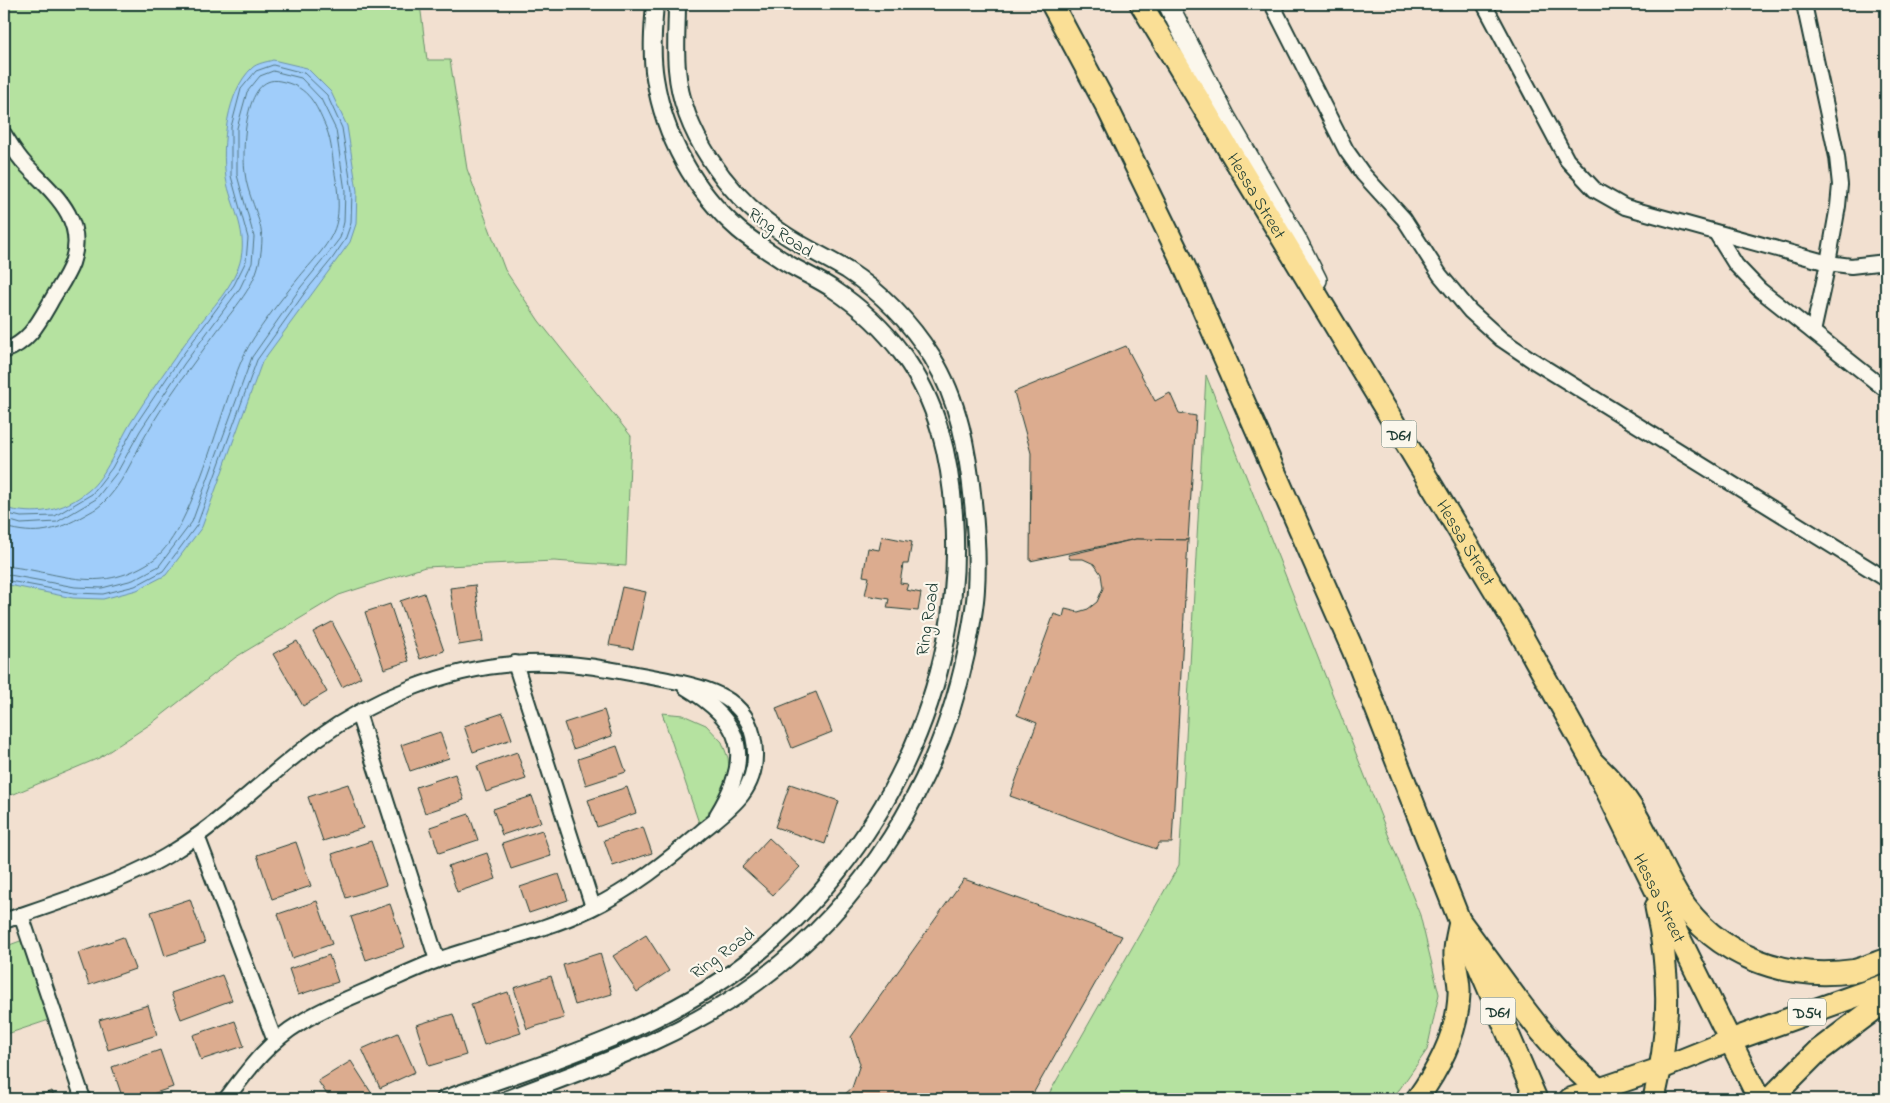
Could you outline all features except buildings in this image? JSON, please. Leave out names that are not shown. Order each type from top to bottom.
[{"type":"highway","points":[[1593,763],[1610,780],[1631,807],[1678,896],[1692,916],[1708,933],[1727,947],[1763,963],[1798,971],[1828,974],[1856,970],[1886,960]]},
{"type":"highway","points":[[1460,922],[1556,1048],[1604,1095]]},
{"type":"highway","name":"D54","points":[[1729,1041],[1886,985]]},
{"type":"highway","points":[[1770,1099],[1817,1052],[1886,1000]]},
{"type":"main road","name":"D61","points":[[1052,4],[1106,105],[1186,270],[1353,650],[1460,922],[1536,1099]]},
{"type":"main road","name":"Hessa Street","points":[[1141,4],[1329,319],[1517,627],[1593,763],[1648,870],[1729,1041],[1759,1099]]},
{"type":"main road","points":[[1168,4],[1245,153],[1305,255],[1319,286],[1329,319]]},
{"type":"main road","points":[[1648,870],[1663,939],[1668,1000],[1662,1068],[1654,1099]]},
{"type":"main road","points":[[1416,1099],[1433,1078],[1446,1049],[1452,1026],[1459,994],[1454,952],[1460,922]]},
{"type":"main road","name":"D54","points":[[1570,1099],[1604,1095],[1662,1068],[1729,1041]]},
{"type":"street","name":"Ring Road","points":[[445,1099],[610,1039],[655,1018],[702,993],[746,963],[786,929],[823,892],[855,850],[882,807],[909,755],[923,720],[944,648],[953,593],[956,535],[952,489],[944,442],[928,397],[904,355],[873,319],[832,288],[784,261],[739,230],[699,187],[677,152],[662,115],[654,75],[655,4]]},
{"type":"street","name":"Ring Road","points":[[508,1099],[617,1058],[710,1013],[764,976],[800,947],[837,910],[871,868],[903,819],[937,752],[952,712],[971,628],[976,592],[976,535],[966,449],[953,398],[934,360],[909,324],[879,293],[846,270],[776,229],[731,186],[707,154],[686,111],[677,72],[677,4]]},
{"type":"street","points":[[1272,4],[1354,163],[1404,219],[1440,275],[1481,321],[1532,360],[1886,579]]},
{"type":"street","points":[[1484,4],[1567,160],[1581,178],[1602,195],[1625,207],[1828,263],[1851,266],[1886,262]]},
{"type":"street","points":[[1804,4],[1839,171],[1838,206],[1813,332]]},
{"type":"street","points":[[4,134],[25,164],[62,202],[69,213],[75,238],[72,263],[34,329],[22,343],[4,351]]},
{"type":"street","points":[[1716,233],[1725,250],[1748,278],[1886,390]]},
{"type":"street","points":[[515,664],[593,907]]},
{"type":"street","points":[[4,921],[141,869],[197,836],[319,737],[358,713],[395,695],[434,681],[474,670],[515,664],[596,667],[676,681],[707,700],[731,726],[737,743],[738,764],[735,782],[713,822],[659,868],[593,907],[538,930],[438,960],[328,1008],[300,1023],[275,1040],[257,1058],[226,1099]]},
{"type":"street","points":[[358,713],[438,960]]},
{"type":"street","points":[[197,836],[275,1040]]},
{"type":"street","points":[[21,915],[83,1099]]},
{"type":"green space","points":[[4,4],[420,4],[427,60],[450,60],[467,169],[505,270],[539,321],[631,436],[626,566],[554,561],[425,567],[339,595],[236,657],[152,723],[99,758],[14,794],[4,796]]},
{"type":"green space","points":[[1206,375],[1420,915],[1439,994],[1427,1050],[1399,1090],[1389,1099],[1046,1099],[1179,865]]},
{"type":"green space","points":[[662,713],[683,715],[706,725],[722,742],[728,758],[730,777],[716,810],[700,826]]},
{"type":"green space","points":[[23,940],[49,1020],[4,1035],[4,947]]},
{"type":"water","points":[[273,60],[307,68],[331,92],[347,126],[357,191],[356,224],[350,242],[262,362],[202,527],[166,575],[137,590],[103,599],[73,598],[4,584],[4,508],[38,512],[58,508],[78,498],[94,485],[106,469],[130,424],[153,388],[222,296],[234,277],[241,258],[242,237],[226,178],[225,135],[231,104],[244,78],[254,66]]}]
